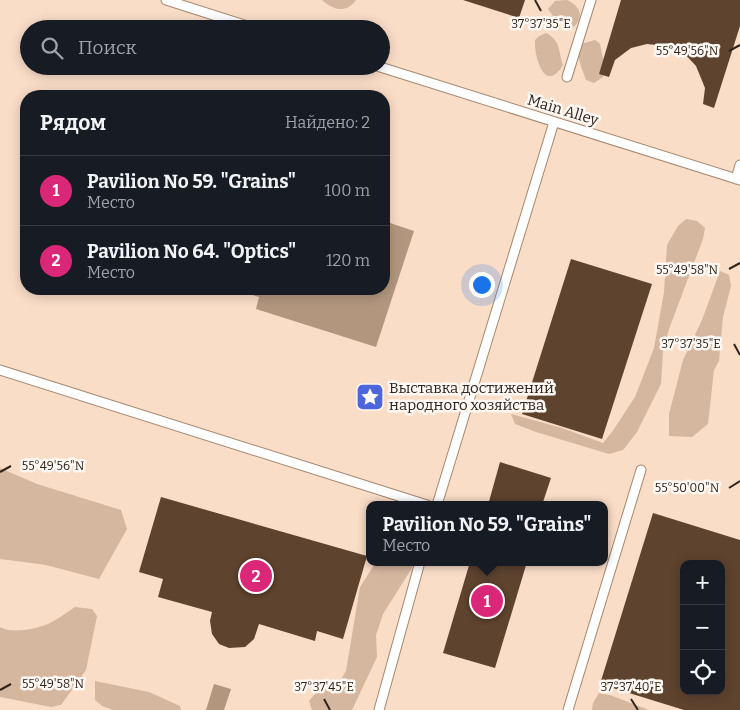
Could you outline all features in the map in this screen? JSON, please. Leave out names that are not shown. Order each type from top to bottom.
[{"type":"lane","points":[[166,0],[229,20]]},
{"type":"lane","points":[[567,77],[591,0]]},
{"type":"lane","name":"Main Alley","points":[[390,70],[738,179]]},
{"type":"lane","points":[[438,501],[554,122]]},
{"type":"lane","points":[[738,179],[740,164]]},
{"type":"lane","points":[[0,370],[414,501]]},
{"type":"lane","points":[[568,710],[641,470]]},
{"type":"lane","points":[[379,710],[419,566]]},
{"type":"shaded area","name":"Выставка достижений народного хозяйства","points":[[0,0],[740,0],[740,710],[0,710]]},
{"type":"shaded area","points":[[322,0],[356,0],[348,7],[339,9]]},
{"type":"shaded area","points":[[567,0],[576,6],[580,13],[579,21],[572,28],[566,27],[560,17],[553,16],[548,9],[555,1]]},
{"type":"shaded area","points":[[546,33],[557,43],[563,65],[557,73],[551,76],[546,75],[542,70],[535,47],[535,40]]},
{"type":"shaded area","points":[[595,40],[600,44],[604,63],[603,77],[594,83],[586,80],[580,62],[579,48],[581,44]]},
{"type":"shaded area","points":[[686,219],[697,221],[705,228],[703,239],[669,329],[663,352],[661,384],[637,432],[623,450],[609,454],[515,424],[511,414],[562,428],[603,443],[635,397],[654,348],[664,292],[667,245],[678,226]]},
{"type":"shaded area","points":[[390,223],[414,231],[376,347],[256,309],[259,297],[252,295],[390,295]]},
{"type":"shaded area","points":[[720,271],[729,275],[731,286],[723,317],[719,361],[714,370],[708,424],[692,437],[669,436],[669,414],[683,360],[702,320]]},
{"type":"shaded area","points":[[0,468],[37,484],[121,510],[127,529],[99,579],[46,565],[0,559]]},
{"type":"shaded area","points":[[373,566],[412,566],[383,614],[376,635],[377,657],[352,710],[312,710],[309,701],[322,686],[341,679],[346,671],[360,587]]},
{"type":"shaded area","points":[[75,607],[92,609],[97,616],[86,670],[61,705],[51,707],[0,697],[0,627],[10,630],[37,628],[51,622]]},
{"type":"shaded area","points":[[95,681],[149,692],[180,706],[181,710],[113,710],[102,706],[95,700]]},
{"type":"shaded area","points":[[214,684],[231,689],[224,710],[206,710]]},
{"type":"shaded area","points":[[599,693],[610,695],[649,710],[592,710],[593,703]]},
{"type":"building","points":[[463,0],[525,0],[519,18]]},
{"type":"building","points":[[621,0],[740,0],[740,26],[714,108],[703,104],[705,88],[696,66],[683,52],[666,46],[647,44],[631,48],[615,60],[609,77],[599,74]]},
{"type":"building","points":[[571,259],[652,284],[602,439],[522,414]]},
{"type":"building","points":[[500,462],[551,478],[543,501],[489,501]]},
{"type":"building","points":[[161,497],[366,556],[343,639],[317,631],[315,641],[259,624],[254,639],[245,647],[229,648],[219,644],[212,634],[210,621],[212,612],[158,597],[163,579],[139,572]]},
{"type":"building","points":[[653,513],[740,540],[740,710],[684,710],[600,684]]},
{"type":"building","points":[[469,566],[526,566],[495,668],[443,653]]},
{"type":"place","name":"Выставка достижений народного хозяйства","points":[[370,397]]},
{"type":"place","name":"Pavilion No 64. \"Optics\"","points":[[256,576]]},
{"type":"place","name":"Pavilion No 59. \"Grains\"","points":[[487,601]]}]
